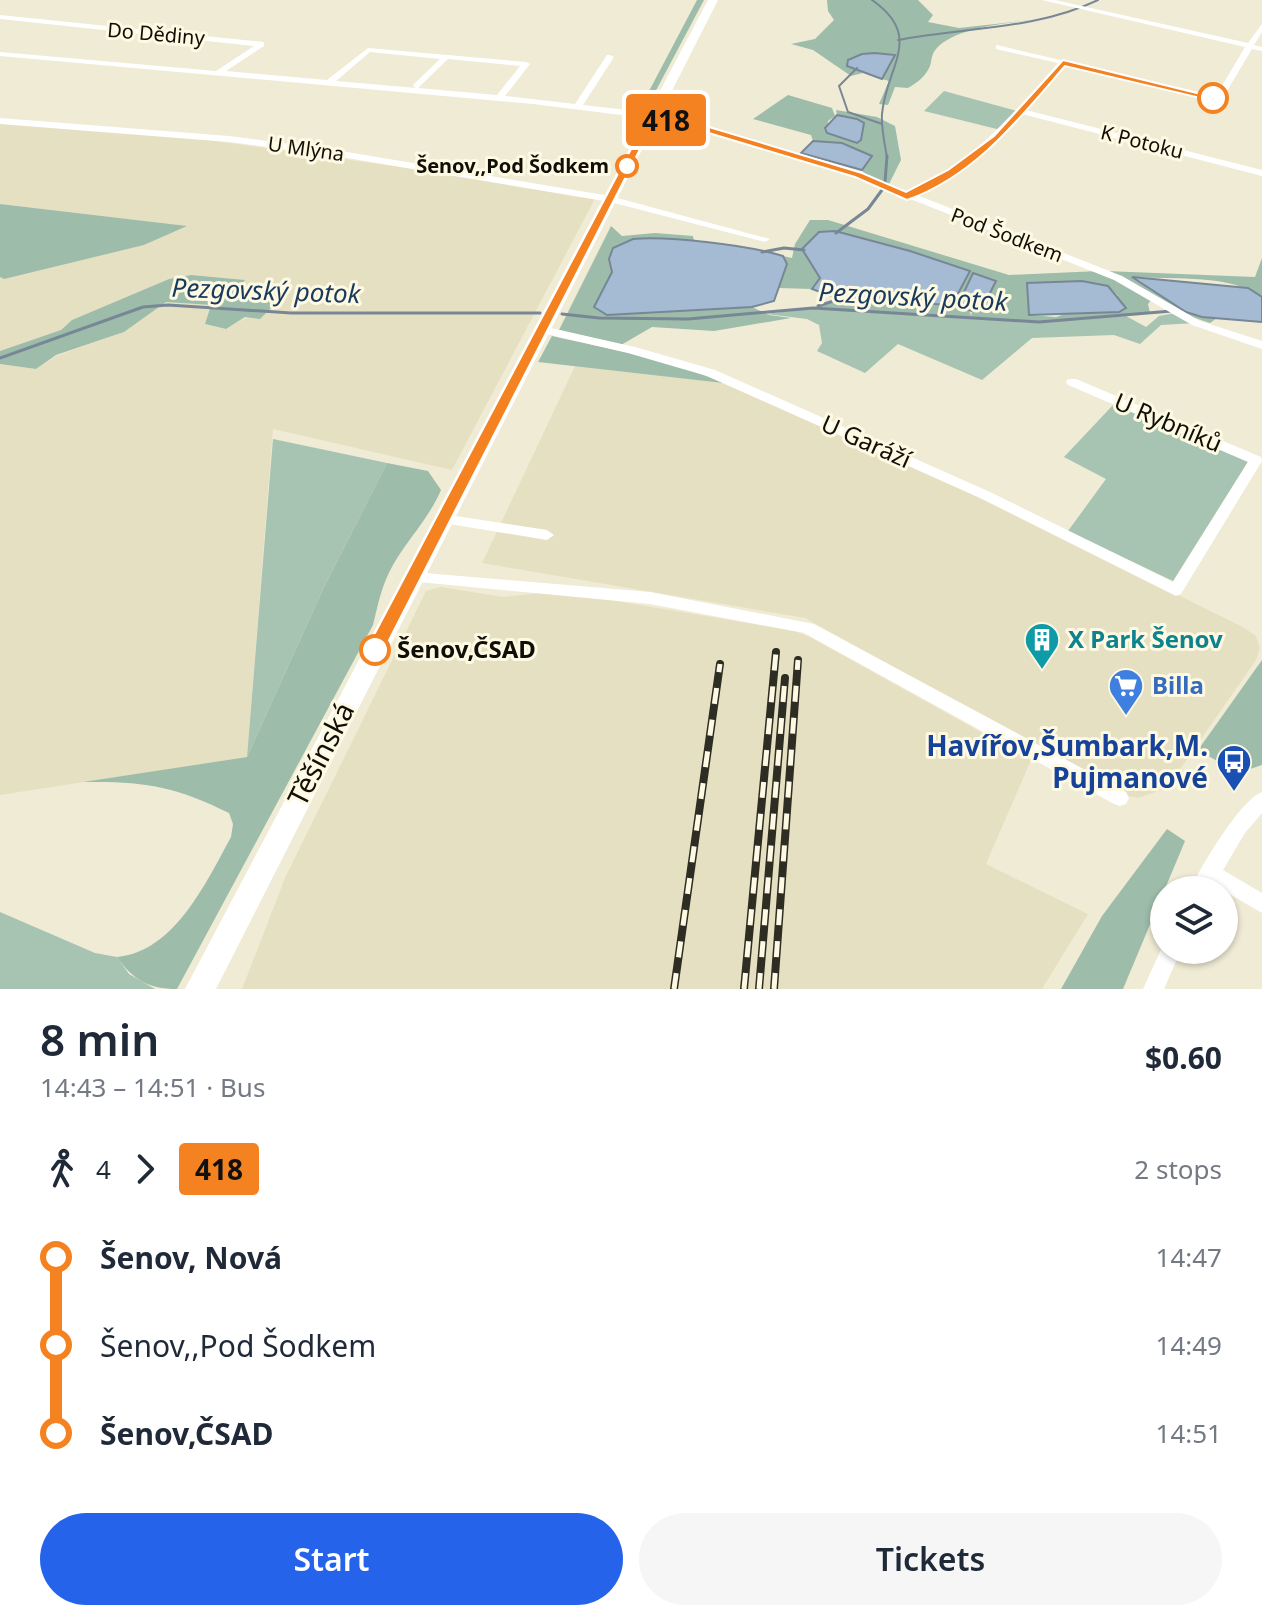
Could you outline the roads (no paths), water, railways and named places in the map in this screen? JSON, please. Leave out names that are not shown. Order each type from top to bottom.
[{"type":"main road","name":"Těšínská","points":[[200,989],[713,0]]},
{"type":"street","points":[[1046,0],[1262,49]]},
{"type":"street","name":"Do Dědiny","points":[[0,17],[261,44],[218,73]]},
{"type":"street","points":[[999,47],[1218,99],[1247,46],[1262,26]]},
{"type":"street","points":[[329,83],[368,50],[526,64],[499,98]]},
{"type":"street","name":"Do Dědiny","points":[[0,54],[499,98],[652,117]]},
{"type":"street","points":[[417,86],[446,57]]},
{"type":"street","points":[[578,106],[610,57]]},
{"type":"street","points":[[907,196],[943,178],[989,145],[1063,62]]},
{"type":"street","name":"K Potoku","points":[[1021,111],[1262,173]]},
{"type":"street","name":"Pod Šodkem","points":[[652,117],[705,129],[858,175],[1118,278],[1196,323],[1262,345]]},
{"type":"street","name":"U Mlýna","points":[[0,121],[229,139],[499,179],[610,199]]},
{"type":"street","points":[[610,199],[765,239]]},
{"type":"street","name":"U Garáží","points":[[542,330],[631,350],[711,373],[985,495],[1176,590]]},
{"type":"street","name":"U Rybníků","points":[[1072,382],[1256,460],[1176,590]]},
{"type":"street","points":[[442,519],[547,535]]},
{"type":"street","points":[[413,577],[650,598],[808,628],[1120,798]]},
{"type":"street","points":[[1208,876],[1238,827],[1262,800]]},
{"type":"street","points":[[1238,894],[1262,904]]},
{"type":"street","points":[[1153,989],[1165,964]]},
{"type":"water","points":[[875,53],[895,55],[882,79],[847,66],[848,60]]},
{"type":"water","points":[[837,115],[864,123],[861,140],[857,143],[827,133],[825,128]]},
{"type":"water","points":[[813,141],[842,143],[872,156],[862,170],[801,153]]},
{"type":"water","points":[[835,231],[970,271],[952,305],[858,300],[844,291],[834,297],[812,289],[820,278],[802,249],[819,232]]},
{"type":"water","points":[[633,239],[729,245],[783,256],[787,264],[774,301],[752,307],[607,315],[594,307],[612,272],[609,259],[613,248]]},
{"type":"water","points":[[973,273],[996,281],[982,309],[972,311],[957,307]]},
{"type":"water","points":[[1132,277],[1248,288],[1262,297],[1262,322],[1202,317],[1186,312]]},
{"type":"water","points":[[1082,281],[1108,286],[1126,308],[1119,312],[1029,315],[1027,283]]},
{"type":"waterway","points":[[872,0],[888,14],[900,40]]},
{"type":"waterway","points":[[900,40],[1050,17],[1098,0]]},
{"type":"waterway","points":[[887,157],[882,114],[900,40]]},
{"type":"waterway","points":[[857,68],[839,86],[848,112],[882,124]]},
{"type":"waterway","points":[[885,182],[887,157]]},
{"type":"waterway","points":[[836,233],[868,209],[882,190]]},
{"type":"waterway","points":[[762,252],[784,248],[804,250]]},
{"type":"waterway","points":[[818,306],[855,294]]},
{"type":"waterway","name":"Pezgovský potok","points":[[0,358],[143,307],[168,305],[291,313],[540,313]]},
{"type":"waterway","name":"Pezgovský potok","points":[[562,314],[599,318],[688,319],[813,308],[1039,322],[1172,311]]},
{"type":"railway","points":[[744,989],[776,652]]},
{"type":"railway","points":[[774,989],[798,660]]},
{"type":"railway","points":[[674,989],[720,664]]},
{"type":"railway","points":[[759,989],[785,678]]},
{"type":"place","name":"Šenov,,Pod Šodkem","points":[[627,166]]},
{"type":"place","name":"Šenov,ČSAD","points":[[375,650]]},
{"type":"place","name":"X Park Šenov","points":[[1042,671]]},
{"type":"place","name":"Billa","points":[[1126,717]]},
{"type":"place","name":"Havířov,Šumbark,M. Pujmanové","points":[[1234,793]]}]
